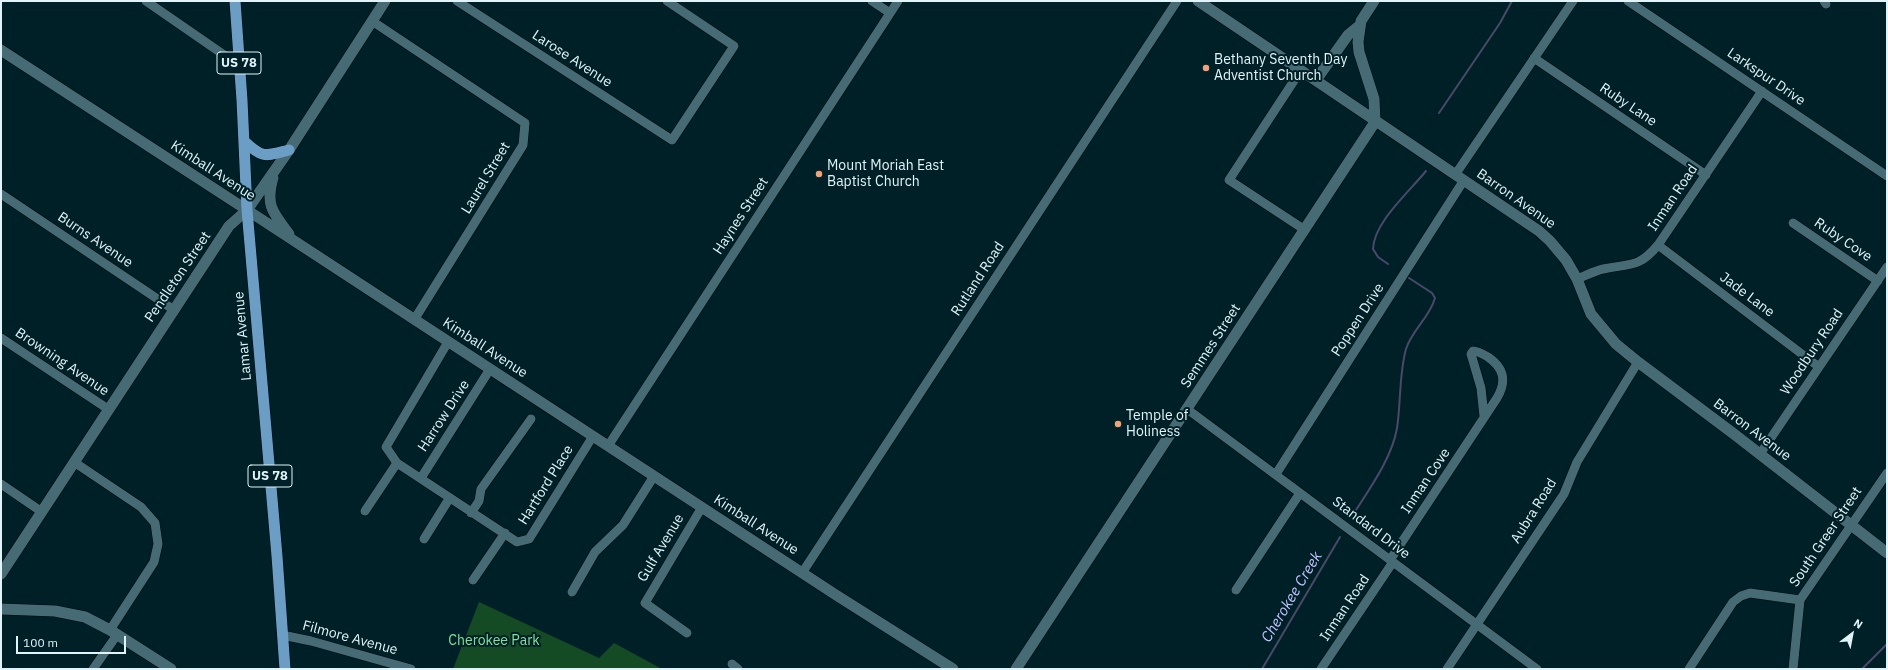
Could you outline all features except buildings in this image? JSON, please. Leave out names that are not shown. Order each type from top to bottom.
[{"type":"main road","name":"Lamar Avenue","points":[[235,1],[240,66],[247,210],[285,669]]},
{"type":"main road","name":"Pendleton Street","points":[[1,574],[229,226],[247,210],[289,150],[385,1]]},
{"type":"main road","name":"Barron Avenue","points":[[1198,1],[1316,80],[1375,122],[1539,231],[1561,253],[1577,279],[1591,314],[1616,344],[1887,553]]},
{"type":"main road","points":[[1316,80],[1348,35],[1359,26],[1374,1]]},
{"type":"main road","points":[[1359,26],[1358,52],[1374,99],[1375,122]]},
{"type":"main road","name":"Kimball Avenue","points":[[1,50],[802,573],[953,669]]},
{"type":"main road","name":"Semmes Street","points":[[1016,669],[1375,122]]},
{"type":"main road","points":[[244,141],[256,152],[262,155],[289,150]]},
{"type":"main road","points":[[275,169],[269,190],[271,208],[294,241]]},
{"type":"main road","points":[[1,609],[55,610],[85,617],[113,632],[171,669]]},
{"type":"street","points":[[146,1],[240,66]]},
{"type":"street","name":"Larose Avenue","points":[[457,1],[672,140],[734,46],[667,1]]},
{"type":"street","points":[[872,1],[890,13]]},
{"type":"street","name":"Haynes Street","points":[[608,446],[898,1]]},
{"type":"street","name":"Rutland Road","points":[[802,573],[1177,1]]},
{"type":"street","name":"Poppen Drive","points":[[1276,474],[1534,58],[1573,1]]},
{"type":"street","name":"Larkspur Drive","points":[[1628,1],[1887,176]]},
{"type":"street","name":"Laurel Street","points":[[372,21],[526,123],[522,145],[414,320]]},
{"type":"street","name":"Ruby Lane","points":[[1534,58],[1706,175]]},
{"type":"street","points":[[1301,70],[1229,180],[1305,230]]},
{"type":"street","name":"Inman Road","points":[[1577,279],[1604,269],[1635,264],[1645,259],[1658,245],[1762,91]]},
{"type":"street","name":"Burns Avenue","points":[[1,194],[174,310]]},
{"type":"street","name":"Ruby Cove","points":[[1793,223],[1878,280]]},
{"type":"street","name":"Jade Lane","points":[[1658,245],[1819,367]]},
{"type":"street","name":"Woodbury Road","points":[[1760,454],[1887,267]]},
{"type":"street","name":"Browning Avenue","points":[[1,338],[108,410]]},
{"type":"street","points":[[448,342],[386,447],[397,463],[421,478],[449,499],[504,533]]},
{"type":"street","name":"Inman Cove","points":[[1391,561],[1500,393],[1504,378],[1500,369],[1494,361],[1478,352],[1473,351],[1471,354],[1481,388],[1484,416]]},
{"type":"street","name":"Aubra Road","points":[[1447,669],[1564,494],[1577,462],[1638,362]]},
{"type":"street","name":"Harrow Drive","points":[[421,478],[490,369]]},
{"type":"street","name":"Standard Drive","points":[[1187,409],[1537,669]]},
{"type":"street","points":[[471,512],[479,501],[481,489],[531,418]]},
{"type":"street","name":"Hartford Place","points":[[473,580],[504,533],[517,542],[528,539],[593,436]]},
{"type":"street","points":[[74,462],[141,507],[155,523],[158,544],[154,562],[93,669]]},
{"type":"street","points":[[365,511],[397,463]]},
{"type":"street","name":"South Greer Street","points":[[1793,669],[1800,600],[1887,473]]},
{"type":"street","points":[[572,592],[595,552],[624,525],[654,476]]},
{"type":"street","points":[[1,484],[42,512]]},
{"type":"street","points":[[1236,590],[1300,493]]},
{"type":"street","points":[[424,539],[449,499]]},
{"type":"street","name":"Gulf Avenue","points":[[687,633],[645,603],[702,507]]},
{"type":"street","name":"Inman Road","points":[[1321,669],[1391,561]]},
{"type":"street","points":[[1689,669],[1733,602],[1741,596],[1750,593],[1800,600]]},
{"type":"street","name":"Filmore Avenue","points":[[282,635],[311,641],[411,669]]},
{"type":"green space","name":"Cherokee Park","points":[[479,602],[599,658],[614,643],[662,669],[453,669]]},
{"type":"waterway","name":"Cherokee Creek","points":[[1439,113],[1500,23],[1512,1]]},
{"type":"waterway","name":"Cherokee Creek","points":[[1388,264],[1378,257],[1373,249],[1379,228],[1402,198],[1426,171]]},
{"type":"waterway","name":"Cherokee Creek","points":[[1351,518],[1378,475],[1390,451],[1397,428],[1402,368],[1406,349],[1412,336],[1433,305],[1435,298],[1432,293],[1409,278]]},
{"type":"waterway","name":"Cherokee Creek","points":[[1262,669],[1340,537]]},
{"type":"waterway","points":[[1862,669],[1887,644]]},
{"type":"place","name":"Bethany Seventh Day Adventist Church","points":[[1206,68]]},
{"type":"place","name":"Mount Moriah East Baptist Church","points":[[819,174]]},
{"type":"place","name":"Temple of Holiness","points":[[1118,424]]}]
